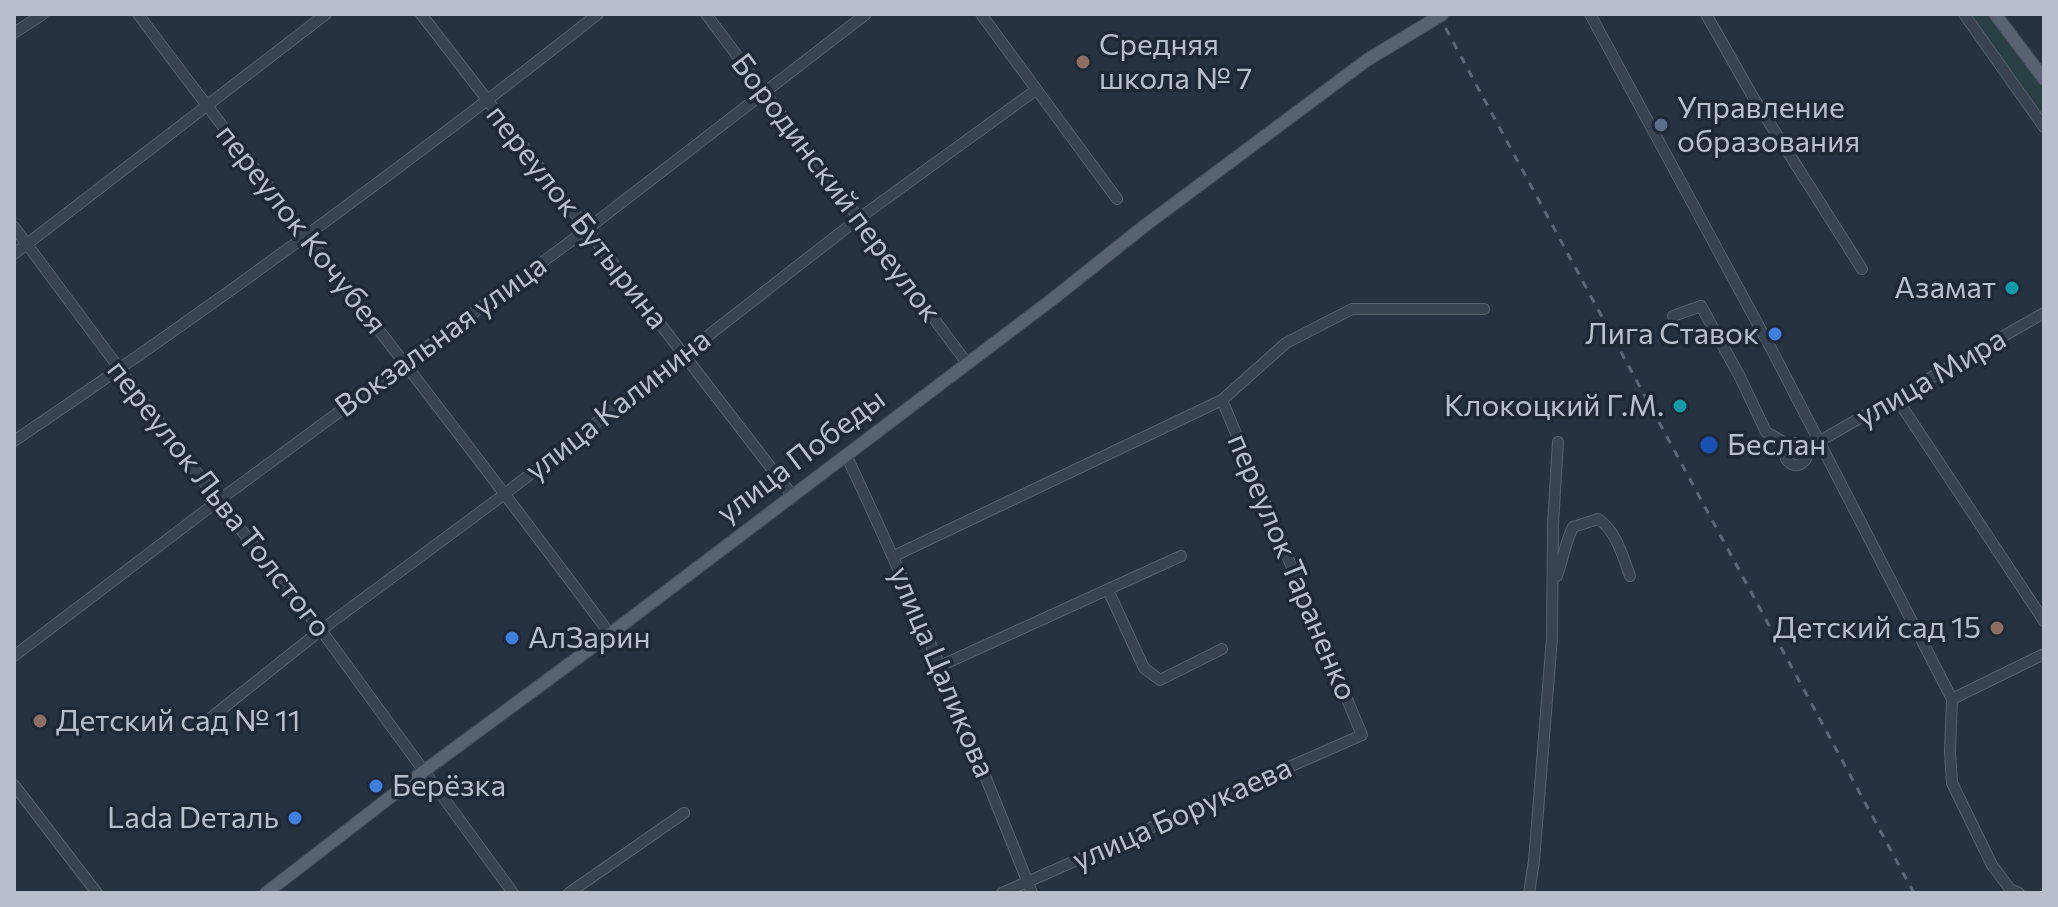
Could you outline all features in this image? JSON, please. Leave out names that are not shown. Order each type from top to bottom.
[{"type":"main road","name":"улица Победы","points":[[266,893],[1054,298],[1156,217],[1367,60],[1443,14]]},
{"type":"main road","points":[[1995,14],[2044,79]]},
{"type":"street","points":[[14,33],[43,14]]},
{"type":"street","name":"переулок Кочубея","points":[[138,14],[506,493],[610,634]]},
{"type":"street","points":[[14,254],[326,14]]},
{"type":"street","name":"переулок Бутырина","points":[[421,14],[792,495]]},
{"type":"street","points":[[14,441],[119,370],[307,234],[487,101],[598,14]]},
{"type":"street","name":"Бородинский переулок","points":[[706,14],[967,363]]},
{"type":"street","name":"Вокзальная улица","points":[[14,656],[218,501],[586,230],[866,14]]},
{"type":"street","points":[[981,14],[1117,199]]},
{"type":"street","points":[[1590,14],[1775,356],[1952,699],[1952,783],[1992,865],[2010,889],[2019,893]]},
{"type":"street","points":[[1706,14],[1753,97],[1862,269]]},
{"type":"street","points":[[1964,14],[2044,127]]},
{"type":"street","name":"улица Калинина","points":[[203,724],[858,219],[1036,90]]},
{"type":"street","name":"переулок Льва Толстого","points":[[14,227],[218,501],[321,630],[513,893]]},
{"type":"street","points":[[1673,316],[1701,306],[1766,432],[1785,446],[1787,461],[1793,465],[1803,462],[1805,450],[1796,443],[1785,446]]},
{"type":"street","points":[[894,556],[1222,400],[1286,343],[1352,309],[1484,309]]},
{"type":"street","name":"улица Мира","points":[[1805,450],[2044,313]]},
{"type":"street","points":[[1897,399],[2044,621]]},
{"type":"street","name":"переулок Тараненко","points":[[1222,400],[1362,735]]},
{"type":"street","points":[[1529,893],[1552,638],[1553,524],[1558,442]]},
{"type":"street","name":"улица Цаликова","points":[[846,455],[894,556],[1032,893]]},
{"type":"street","points":[[1553,587],[1573,527],[1598,519],[1606,524],[1618,545],[1630,576]]},
{"type":"street","points":[[940,666],[1181,556]]},
{"type":"street","points":[[1108,590],[1144,668],[1160,680],[1222,649]]},
{"type":"street","points":[[1952,699],[2044,654]]},
{"type":"street","name":"улица Борукаева","points":[[1002,893],[1362,735]]},
{"type":"street","points":[[14,785],[97,893]]},
{"type":"street","points":[[569,893],[684,813]]},
{"type":"green space","points":[[1967,14],[1990,14],[2044,87],[2044,121]]},
{"type":"railway","points":[[1438,14],[1914,893]]},
{"type":"place","name":"Средняя школа № 7","points":[[1083,62]]},
{"type":"place","name":"Управление образования","points":[[1661,125]]},
{"type":"place","name":"Азамат","points":[[2012,288]]},
{"type":"place","name":"Лига Ставок","points":[[1775,334]]},
{"type":"place","name":"Клокоцкий Г.М.","points":[[1680,406]]},
{"type":"place","name":"Беслан","points":[[1709,445]]},
{"type":"place","name":"Детский сад 15","points":[[1997,628]]},
{"type":"place","name":"АлЗарин","points":[[512,638]]},
{"type":"place","name":"Детский сад № 11","points":[[40,721]]},
{"type":"place","name":"Берёзка","points":[[376,786]]},
{"type":"place","name":"Lada Dеталь","points":[[295,818]]}]
